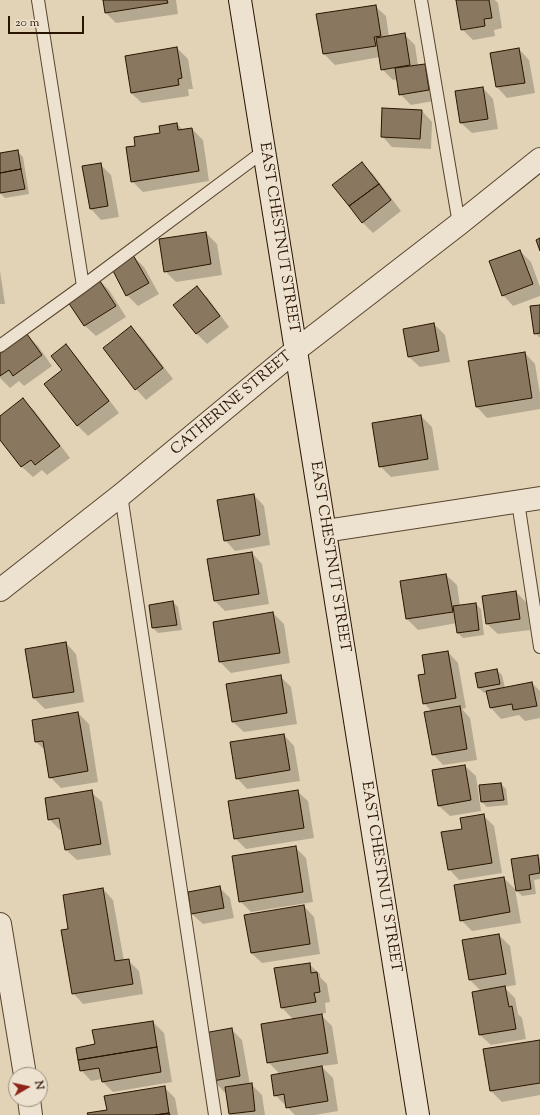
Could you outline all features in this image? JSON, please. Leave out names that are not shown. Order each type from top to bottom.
[{"type":"main road","name":"EAST CHESTNUT STREET","points":[[240,0],[418,1115]]},
{"type":"main road","name":"CATHERINE STREET","points":[[0,590],[121,495],[296,350],[459,224],[540,159]]},
{"type":"main road","points":[[325,531],[540,498]]},
{"type":"main road","points":[[0,924],[24,1067]]},
{"type":"lane","points":[[38,0],[83,286]]},
{"type":"lane","points":[[421,0],[459,224]]},
{"type":"lane","points":[[0,346],[264,151]]},
{"type":"lane","points":[[121,495],[215,1115]]},
{"type":"lane","points":[[518,502],[540,647]]},
{"type":"building","points":[[103,0],[167,0],[168,3],[105,13]]},
{"type":"building","points":[[456,0],[489,0],[492,18],[484,19],[485,26],[461,30]]},
{"type":"building","points":[[376,5],[381,36],[374,37],[376,46],[323,54],[316,14]]},
{"type":"building","points":[[405,33],[410,65],[381,70],[376,38]]},
{"type":"building","points":[[177,47],[182,78],[178,79],[179,85],[131,93],[125,56]]},
{"type":"building","points":[[519,48],[525,83],[496,87],[490,53]]},
{"type":"building","points":[[425,64],[429,90],[399,95],[395,68]]},
{"type":"building","points":[[483,87],[488,119],[460,123],[455,91]]},
{"type":"building","points":[[382,108],[422,110],[420,139],[381,137]]},
{"type":"building","points":[[177,123],[178,130],[192,128],[199,171],[131,182],[126,147],[135,146],[134,137],[160,133],[159,126]]},
{"type":"building","points":[[18,150],[21,169],[0,173],[0,153]]},
{"type":"building","points":[[362,162],[379,184],[349,206],[332,185]]},
{"type":"building","points":[[101,163],[108,206],[90,209],[82,166]]},
{"type":"building","points":[[21,169],[25,189],[0,193],[0,173]]},
{"type":"building","points":[[379,184],[391,200],[362,223],[349,206]]},
{"type":"building","points":[[206,232],[211,264],[164,272],[159,239]]},
{"type":"building","points":[[540,238],[540,251],[536,240]]},
{"type":"building","points":[[520,250],[533,284],[502,296],[489,261]]},
{"type":"building","points":[[133,255],[149,283],[126,296],[111,267]]},
{"type":"building","points":[[98,278],[116,306],[84,326],[66,299]]},
{"type":"building","points":[[197,286],[220,316],[196,334],[173,305]]},
{"type":"building","points":[[540,305],[540,333],[534,334],[530,306]]},
{"type":"building","points":[[434,323],[439,351],[408,357],[403,329]]},
{"type":"building","points":[[131,326],[163,368],[135,390],[103,348]]},
{"type":"building","points":[[27,334],[42,355],[13,376],[9,370],[0,376],[0,353]]},
{"type":"building","points":[[66,344],[109,401],[77,426],[44,384],[62,370],[51,356]]},
{"type":"building","points":[[525,352],[532,398],[476,407],[468,361]]},
{"type":"building","points":[[23,398],[60,446],[35,465],[31,460],[21,467],[0,440],[0,416]]},
{"type":"building","points":[[421,415],[428,459],[379,467],[372,423]]},
{"type":"building","points":[[254,494],[260,535],[224,541],[217,500]]},
{"type":"building","points":[[252,552],[259,594],[214,601],[207,559]]},
{"type":"building","points":[[446,574],[453,612],[406,619],[400,581]]},
{"type":"building","points":[[516,591],[520,619],[486,624],[482,596]]},
{"type":"building","points":[[173,601],[177,625],[152,628],[149,605]]},
{"type":"building","points":[[476,603],[479,630],[457,633],[453,606]]},
{"type":"building","points":[[273,612],[280,653],[219,662],[213,622]]},
{"type":"building","points":[[66,642],[74,692],[33,698],[25,649]]},
{"type":"building","points":[[448,651],[456,698],[423,704],[418,675],[425,674],[422,655]]},
{"type":"building","points":[[497,669],[500,684],[478,688],[475,673]]},
{"type":"building","points":[[281,675],[287,713],[232,722],[226,684]]},
{"type":"building","points":[[532,682],[537,706],[513,710],[512,704],[490,708],[486,691]]},
{"type":"building","points":[[460,706],[467,749],[432,755],[424,712]]},
{"type":"building","points":[[78,712],[88,771],[49,778],[43,741],[35,742],[32,720]]},
{"type":"building","points":[[284,734],[290,770],[236,779],[230,742]]},
{"type":"building","points":[[465,765],[471,800],[438,806],[432,770]]},
{"type":"building","points":[[501,783],[504,800],[481,802],[479,785]]},
{"type":"building","points":[[92,790],[101,844],[65,850],[59,818],[48,820],[45,798]]},
{"type":"building","points":[[298,790],[304,828],[234,839],[228,801]]},
{"type":"building","points":[[484,814],[492,863],[448,870],[441,832],[462,829],[460,818]]},
{"type":"building","points":[[296,846],[303,892],[239,902],[232,856]]},
{"type":"building","points":[[538,855],[540,873],[529,875],[531,889],[516,891],[511,859]]},
{"type":"building","points":[[504,877],[510,912],[460,921],[454,885]]},
{"type":"building","points":[[220,886],[224,908],[191,914],[188,892]]},
{"type":"building","points":[[103,888],[115,961],[129,959],[133,984],[72,994],[61,930],[68,929],[63,895]]},
{"type":"building","points":[[304,905],[310,944],[251,953],[244,915]]},
{"type":"building","points":[[499,934],[506,974],[469,980],[462,940]]},
{"type":"building","points":[[310,963],[311,973],[317,972],[320,992],[314,993],[316,1002],[281,1008],[274,968]]},
{"type":"building","points":[[505,986],[509,1007],[512,1006],[516,1029],[479,1035],[472,992]]},
{"type":"building","points":[[322,1014],[328,1053],[267,1063],[261,1024]]},
{"type":"building","points":[[153,1021],[157,1047],[78,1060],[76,1048],[95,1044],[92,1030]]},
{"type":"building","points":[[232,1028],[240,1076],[213,1081],[204,1033]]},
{"type":"building","points":[[540,1040],[540,1083],[490,1091],[483,1049]]},
{"type":"building","points":[[157,1047],[161,1072],[102,1082],[99,1068],[80,1071],[78,1060]]},
{"type":"building","points":[[322,1066],[328,1101],[286,1108],[284,1094],[274,1096],[271,1075]]},
{"type":"building","points":[[252,1083],[255,1111],[229,1114],[225,1087]]},
{"type":"building","points":[[165,1086],[169,1113],[155,1115],[88,1115],[87,1113],[107,1110],[104,1096]]},
{"type":"building","points":[[169,1113],[170,1115],[155,1115]]}]
